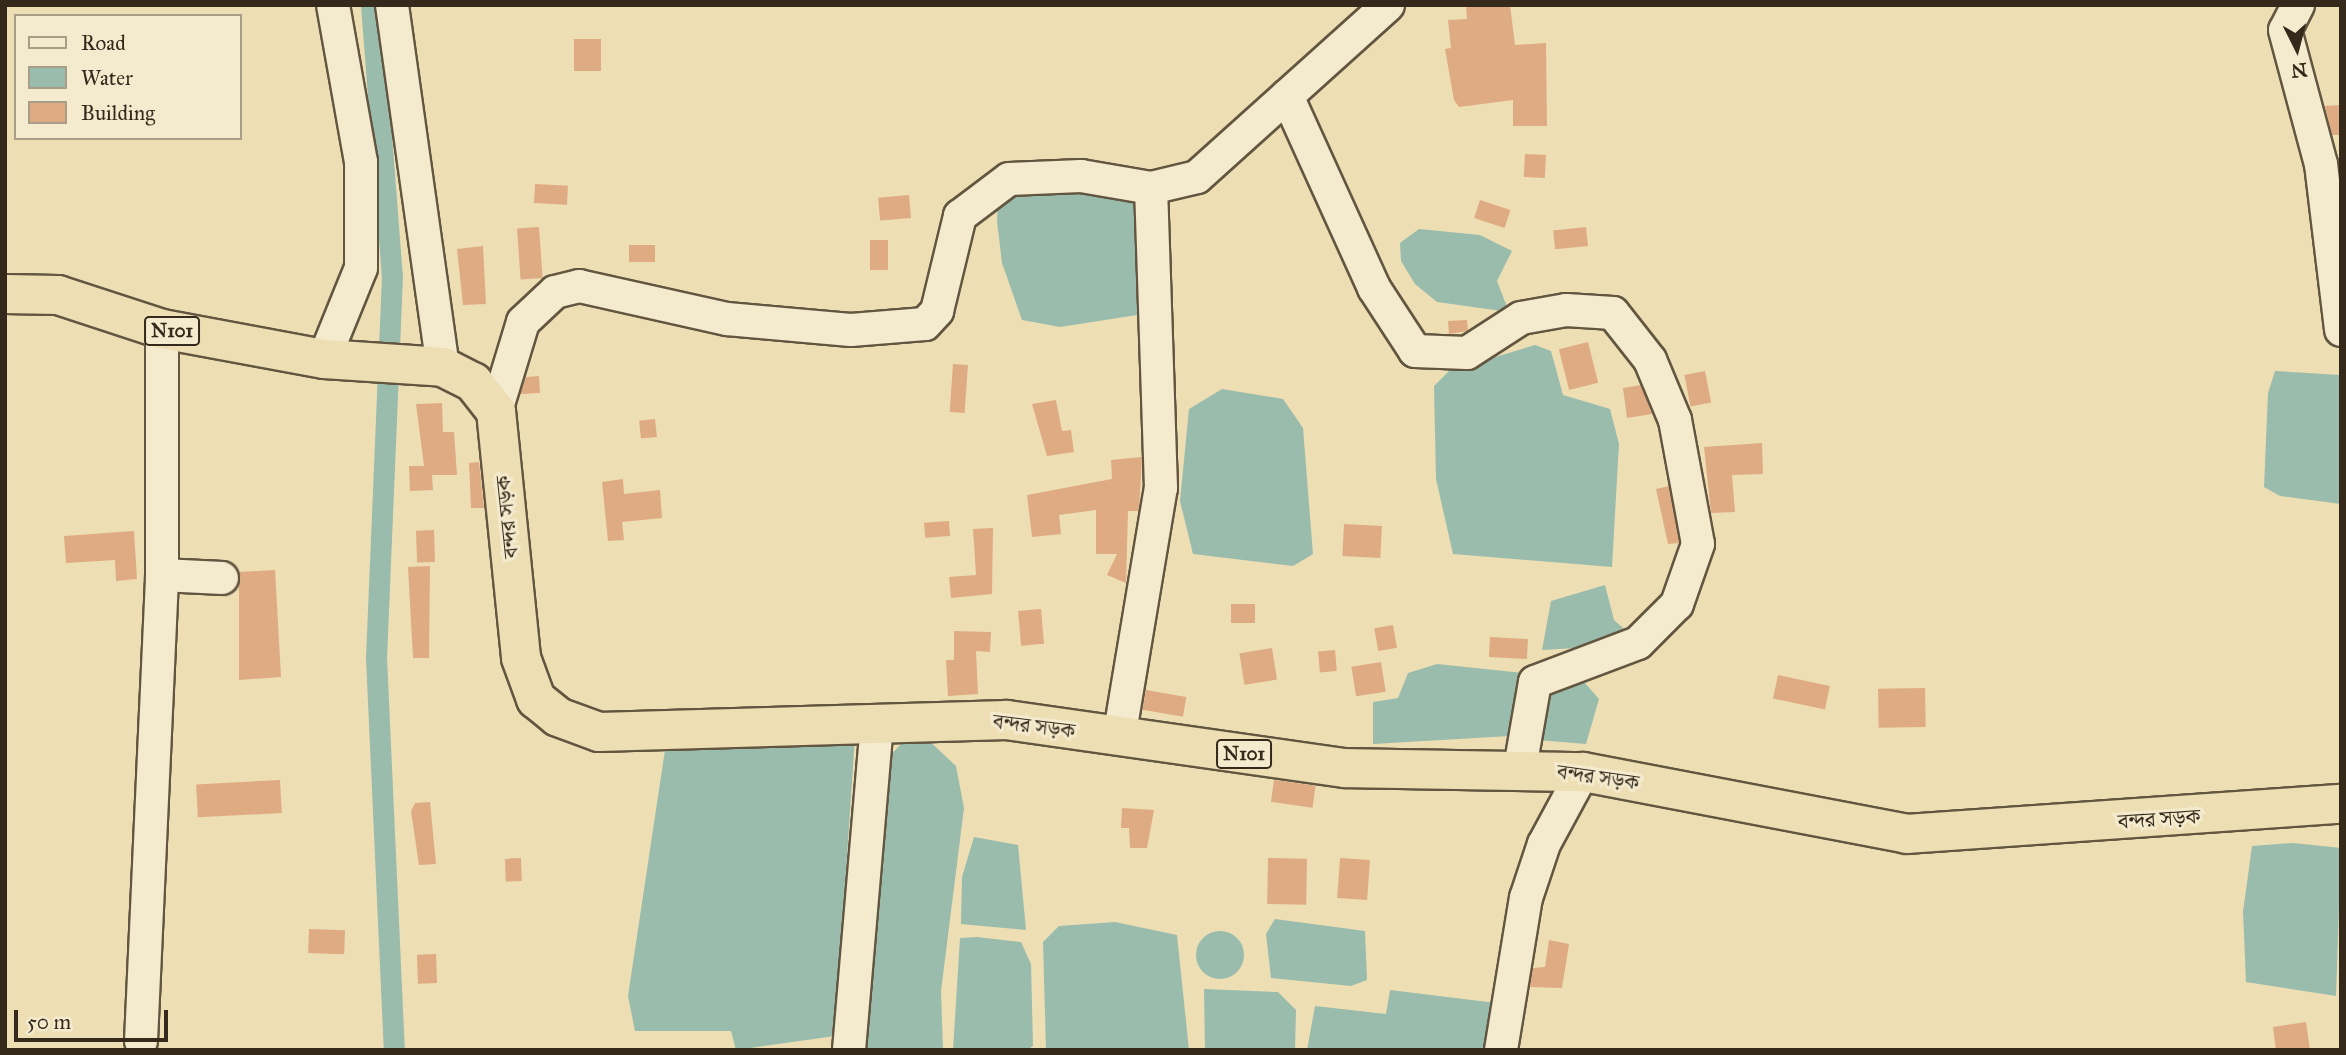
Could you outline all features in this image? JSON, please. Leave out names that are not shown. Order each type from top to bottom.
[{"type":"highway","name":"N101","points":[[5,294],[58,295],[162,329],[332,359],[432,366],[473,382],[496,411]]},
{"type":"highway","name":"বন্দর সড়ক","points":[[496,411],[521,658],[536,699],[551,711],[599,732],[1007,720],[1345,768],[1520,768],[1583,772],[1907,834],[2341,804]]},
{"type":"street","points":[[332,359],[361,268],[360,162],[333,5]]},
{"type":"street","points":[[392,5],[432,366]]},
{"type":"street","points":[[496,411],[523,322],[555,292],[579,286],[727,319],[851,330],[925,324],[937,311],[960,216],[1009,178],[1081,176],[1151,188],[1196,177],[1388,5]]},
{"type":"street","points":[[2298,5],[2285,30],[2321,164],[2341,331]]},
{"type":"street","points":[[1287,96],[1374,288],[1415,351],[1467,353],[1521,318],[1566,310],[1613,313],[1650,360],[1675,420],[1698,544],[1677,604],[1638,643],[1535,682],[1520,768]]},
{"type":"street","points":[[1119,737],[1161,488],[1151,188]]},
{"type":"street","points":[[141,1041],[162,575],[162,329]]},
{"type":"street","points":[[162,575],[222,578]]},
{"type":"street","points":[[849,1050],[877,722]]},
{"type":"street","points":[[1500,1050],[1526,898],[1544,844],[1583,772]]},
{"type":"water","points":[[1016,183],[1142,196],[1150,313],[1060,327],[1022,320],[1002,263],[997,221],[998,196]]},
{"type":"water","points":[[1419,229],[1480,235],[1512,251],[1497,281],[1509,312],[1437,302],[1415,284],[1401,261],[1400,243]]},
{"type":"water","points":[[1535,345],[1551,351],[1563,395],[1610,409],[1619,444],[1612,567],[1453,554],[1436,479],[1434,386],[1449,371]]},
{"type":"water","points":[[2275,371],[2341,375],[2341,504],[2280,496],[2264,487],[2268,393]]},
{"type":"water","points":[[1222,389],[1283,399],[1303,428],[1313,554],[1293,566],[1193,554],[1180,501],[1189,409]]},
{"type":"water","points":[[1605,585],[1614,620],[1631,635],[1610,646],[1542,650],[1551,601]]},
{"type":"water","points":[[1437,664],[1523,673],[1510,736],[1373,744],[1373,702],[1398,698],[1408,673]]},
{"type":"water","points":[[1561,678],[1584,682],[1599,699],[1586,744],[1537,740],[1546,689]]},
{"type":"water","points":[[855,737],[835,1036],[736,1050],[731,1031],[635,1031],[628,996],[665,750]]},
{"type":"water","points":[[926,738],[956,766],[964,808],[941,991],[943,1050],[863,1050],[881,765],[904,741]]},
{"type":"water","points":[[974,837],[1018,845],[1026,930],[961,924],[962,877]]},
{"type":"water","points":[[2293,843],[2341,848],[2336,996],[2246,982],[2243,912],[2252,846]]},
{"type":"water","points":[[1275,919],[1365,931],[1367,980],[1351,986],[1271,978],[1266,934]]},
{"type":"water","points":[[1115,922],[1177,935],[1189,1050],[1046,1050],[1043,942],[1059,926]]},
{"type":"water","points":[[1220,931],[1237,938],[1244,955],[1237,972],[1220,979],[1203,972],[1196,955],[1203,938]]},
{"type":"water","points":[[977,937],[1021,942],[1031,964],[1033,1046],[1027,1050],[953,1050],[960,938]]},
{"type":"water","points":[[1204,989],[1278,992],[1296,1010],[1295,1050],[1205,1050]]},
{"type":"water","points":[[1390,990],[1496,1003],[1493,1050],[1307,1050],[1315,1006],[1386,1014]]},
{"type":"building","points":[[1466,5],[1510,5],[1515,45],[1546,43],[1547,126],[1513,126],[1513,100],[1459,107],[1454,100],[1445,49],[1451,48],[1448,20],[1467,19]]},
{"type":"building","points":[[574,39],[601,39],[601,71],[574,71]]},
{"type":"building","points":[[2341,105],[2341,135],[2332,135],[2325,106]]},
{"type":"building","points":[[1525,154],[1546,155],[1545,178],[1524,177]]},
{"type":"building","points":[[535,184],[568,186],[567,205],[534,203]]},
{"type":"building","points":[[909,195],[911,218],[880,221],[878,198]]},
{"type":"building","points":[[1480,200],[1510,210],[1505,228],[1474,218]]},
{"type":"building","points":[[539,227],[543,278],[521,279],[517,229]]},
{"type":"building","points":[[1586,227],[1588,246],[1555,249],[1553,230]]},
{"type":"building","points":[[870,240],[888,240],[888,270],[870,270]]},
{"type":"building","points":[[629,245],[655,245],[655,262],[629,262]]},
{"type":"building","points":[[483,246],[486,304],[463,305],[457,249]]},
{"type":"building","points":[[1467,320],[1468,331],[1449,334],[1448,321]]},
{"type":"building","points":[[1588,342],[1598,383],[1569,390],[1559,349]]},
{"type":"building","points":[[953,364],[968,365],[965,413],[950,412]]},
{"type":"building","points":[[1705,371],[1711,402],[1690,406],[1684,375]]},
{"type":"building","points":[[539,376],[540,393],[520,394],[526,377]]},
{"type":"building","points":[[1641,385],[1652,414],[1627,418],[1623,388]]},
{"type":"building","points":[[1056,400],[1062,431],[1071,430],[1074,452],[1047,456],[1032,404]]},
{"type":"building","points":[[442,403],[443,432],[454,432],[457,475],[432,475],[433,490],[410,491],[409,466],[424,466],[416,404]]},
{"type":"building","points":[[655,419],[657,437],[641,439],[639,421]]},
{"type":"building","points":[[1762,443],[1763,474],[1732,475],[1735,512],[1711,513],[1704,447]]},
{"type":"building","points":[[1142,457],[1139,511],[1128,511],[1126,583],[1107,575],[1117,554],[1096,554],[1096,510],[1059,515],[1061,534],[1032,537],[1027,495],[1112,479],[1111,460]]},
{"type":"building","points":[[479,462],[484,508],[471,508],[469,463]]},
{"type":"building","points":[[623,479],[624,494],[660,490],[662,518],[622,522],[624,540],[608,541],[602,482]]},
{"type":"building","points":[[1669,486],[1679,543],[1668,544],[1656,489]]},
{"type":"building","points":[[949,521],[950,536],[925,538],[924,523]]},
{"type":"building","points":[[1344,524],[1382,526],[1380,558],[1342,556]]},
{"type":"building","points":[[993,528],[992,594],[951,598],[949,577],[976,575],[973,529]]},
{"type":"building","points":[[434,530],[435,562],[417,563],[416,531]]},
{"type":"building","points":[[134,531],[137,579],[116,581],[115,560],[66,563],[64,536]]},
{"type":"building","points":[[430,566],[429,658],[413,658],[408,567]]},
{"type":"building","points":[[275,570],[281,677],[239,680],[239,572]]},
{"type":"building","points":[[1231,604],[1255,604],[1255,623],[1231,623]]},
{"type":"building","points":[[1041,609],[1044,644],[1021,646],[1018,611]]},
{"type":"building","points":[[1393,625],[1397,648],[1378,651],[1374,628]]},
{"type":"building","points":[[954,631],[991,632],[990,652],[976,651],[978,694],[948,696],[946,660],[954,660]]},
{"type":"building","points":[[1490,637],[1528,639],[1527,659],[1489,657]]},
{"type":"building","points":[[1272,648],[1277,680],[1244,685],[1239,653]]},
{"type":"building","points":[[1335,650],[1337,671],[1320,672],[1318,651]]},
{"type":"building","points":[[1381,662],[1386,692],[1356,696],[1351,667]]},
{"type":"building","points":[[1778,675],[1830,686],[1825,709],[1773,698]]},
{"type":"building","points":[[1925,688],[1926,727],[1879,728],[1878,689]]},
{"type":"building","points":[[1146,690],[1186,697],[1183,717],[1143,710]]},
{"type":"building","points":[[280,780],[282,813],[198,817],[196,784]]},
{"type":"building","points":[[1274,780],[1316,786],[1313,808],[1271,802]]},
{"type":"building","points":[[430,802],[436,864],[419,865],[411,811],[415,803]]},
{"type":"building","points":[[1122,808],[1154,810],[1147,848],[1130,848],[1129,828],[1121,828]]},
{"type":"building","points":[[521,858],[522,881],[506,882],[505,859]]},
{"type":"building","points":[[1268,858],[1307,859],[1306,905],[1267,904]]},
{"type":"building","points":[[1340,858],[1370,860],[1367,900],[1337,898]]},
{"type":"building","points":[[309,929],[345,930],[344,954],[308,953]]},
{"type":"building","points":[[1549,940],[1569,944],[1562,988],[1530,987],[1533,968],[1545,967]]},
{"type":"building","points":[[436,954],[437,983],[418,984],[417,955]]},
{"type":"building","points":[[2306,1022],[2310,1050],[2276,1050],[2273,1027]]},
{"type":"waterway","points":[[371,5],[392,276],[376,657],[394,1050]]}]
